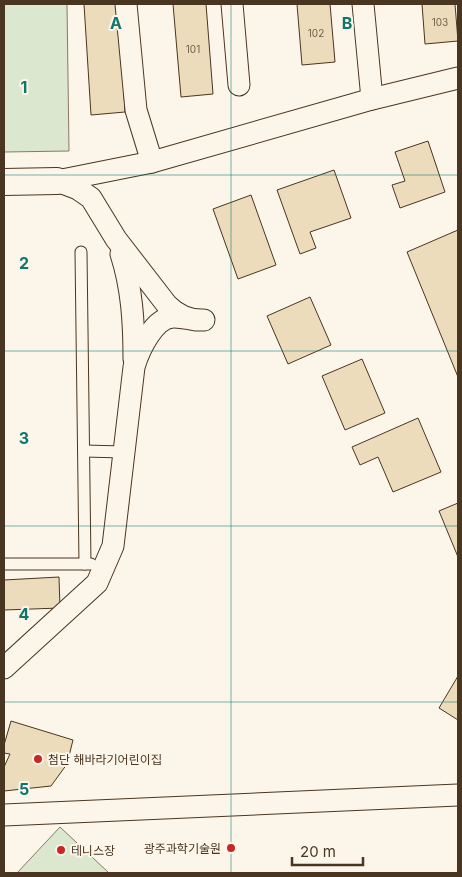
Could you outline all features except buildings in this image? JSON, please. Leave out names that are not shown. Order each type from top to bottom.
[{"type":"street","points":[[126,4],[136,110],[152,162]]},
{"type":"street","points":[[232,4],[239,84]]},
{"type":"street","points":[[364,4],[372,99]]},
{"type":"street","points":[[4,182],[57,181],[152,162],[372,99],[458,78]]},
{"type":"street","points":[[57,181],[78,189],[91,198],[116,239],[167,305],[175,313],[195,319],[173,316],[164,320],[148,336],[134,367]]},
{"type":"street","points":[[4,668],[97,583],[95,564],[114,546],[134,367],[132,303],[128,276],[116,239]]},
{"type":"street","points":[[4,815],[458,795]]},
{"type":"lane","points":[[4,564],[95,564],[84,451],[81,252]]},
{"type":"lane","points":[[84,451],[124,452]]},
{"type":"green space","points":[[4,4],[67,4],[69,151],[4,152]]},
{"type":"green space","name":"테니스장","points":[[60,827],[109,873],[17,873]]},
{"type":"place","name":"첨단 해바라기어린이집","points":[[38,759]]},
{"type":"place","name":"광주과학기술원","points":[[231,848]]},
{"type":"place","name":"테니스장","points":[[61,850]]}]
